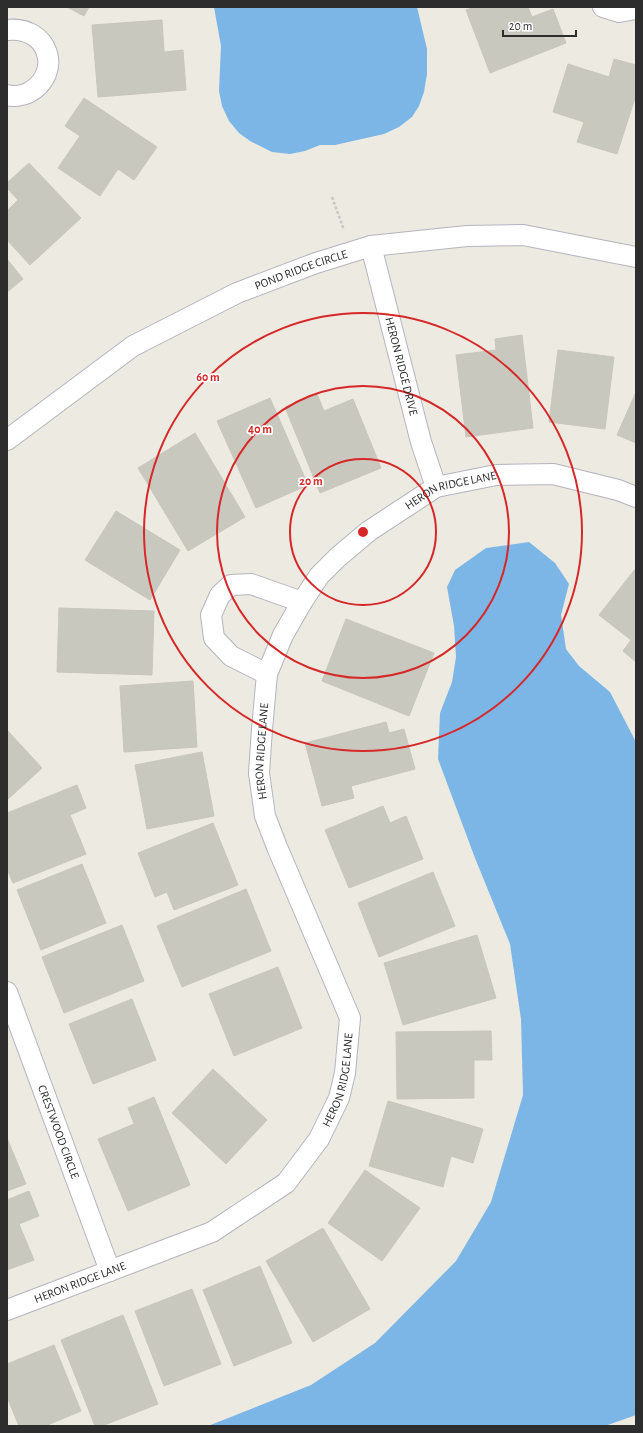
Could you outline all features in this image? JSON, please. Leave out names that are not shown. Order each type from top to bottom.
[{"type":"street","points":[[603,7],[619,12],[636,10]]},
{"type":"street","points":[[7,30],[18,28],[30,33],[41,41],[47,53],[48,66],[44,79],[36,89],[24,95],[8,98]]},
{"type":"street","name":"POND RIDGE CIRCLE","points":[[7,440],[133,346],[237,293],[316,263],[371,246],[467,236],[523,235],[636,257]]},
{"type":"street","name":"HERON RIDGE DRIVE","points":[[371,246],[417,427],[436,487]]},
{"type":"street","name":"HERON RIDGE LANE","points":[[7,1310],[212,1232],[286,1183],[319,1139],[339,1098],[346,1073],[350,1018],[265,816],[259,773],[267,674],[283,635],[319,576],[369,531],[436,487],[496,475],[553,474],[636,496]]},
{"type":"street","points":[[267,674],[231,656],[214,638],[211,615],[220,595],[231,585],[251,584],[302,602]]},
{"type":"street","name":"CRESTWOOD CIRCLE","points":[[7,992],[110,1271]]},
{"type":"path","points":[[332,197],[344,232]]},
{"type":"water","points":[[214,7],[417,7],[427,49],[427,74],[424,92],[419,106],[412,117],[399,127],[384,134],[335,145],[320,145],[305,151],[290,154],[272,152],[250,141],[239,133],[229,121],[222,106],[219,91],[221,46]]},
{"type":"water","points":[[529,542],[555,563],[569,584],[561,615],[566,649],[579,666],[610,692],[636,742],[636,1415],[605,1426],[208,1426],[311,1385],[375,1343],[456,1261],[491,1202],[523,1095],[521,1019],[510,944],[475,858],[438,759],[440,713],[452,682],[456,657],[454,626],[447,587],[455,570],[486,548]]},
{"type":"building","points":[[67,7],[89,7],[84,16]]},
{"type":"building","points":[[474,7],[528,7],[532,17],[553,9],[566,43],[490,73],[466,10]]},
{"type":"building","points":[[162,20],[164,52],[183,50],[186,90],[98,97],[92,25]]},
{"type":"building","points":[[614,59],[636,65],[636,95],[617,154],[577,142],[584,122],[553,112],[568,64],[609,77]]},
{"type":"building","points":[[84,98],[157,147],[134,180],[118,169],[100,196],[58,168],[80,136],[65,126]]},
{"type":"building","points":[[29,163],[81,218],[30,265],[7,240],[7,211],[18,200],[7,188],[7,183]]},
{"type":"building","points":[[7,259],[23,279],[7,292]]},
{"type":"building","points":[[522,335],[533,428],[466,437],[456,355],[496,350],[495,339]]},
{"type":"building","points":[[558,350],[614,357],[605,429],[549,422]]},
{"type":"building","points":[[636,392],[636,443],[617,435]]},
{"type":"building","points":[[317,394],[324,411],[353,399],[381,468],[320,493],[285,407]]},
{"type":"building","points":[[270,398],[308,485],[256,508],[217,421]]},
{"type":"building","points":[[195,433],[245,517],[188,551],[138,468]]},
{"type":"building","points":[[116,511],[180,550],[150,600],[85,560]]},
{"type":"building","points":[[636,568],[636,662],[623,651],[631,640],[599,615]]},
{"type":"building","points":[[59,608],[154,611],[152,675],[57,672]]},
{"type":"building","points":[[346,619],[434,653],[409,716],[322,681]]},
{"type":"building","points":[[193,681],[197,747],[124,752],[120,686]]},
{"type":"building","points":[[386,722],[389,733],[404,729],[415,769],[351,786],[354,798],[322,806],[305,743]]},
{"type":"building","points":[[7,730],[42,768],[7,800]]},
{"type":"building","points":[[202,752],[214,816],[147,829],[135,765]]},
{"type":"building","points":[[77,785],[86,808],[70,815],[86,854],[13,883],[7,869],[7,813]]},
{"type":"building","points":[[383,806],[390,823],[406,816],[423,859],[349,888],[325,830]]},
{"type":"building","points":[[213,823],[238,885],[174,910],[167,892],[155,897],[138,853]]},
{"type":"building","points":[[82,864],[106,923],[41,950],[17,890]]},
{"type":"building","points":[[433,872],[455,926],[379,957],[358,903]]},
{"type":"building","points":[[246,889],[271,951],[182,987],[157,926]]},
{"type":"building","points":[[122,925],[144,981],[64,1013],[42,957]]},
{"type":"building","points":[[477,935],[496,998],[403,1025],[384,963]]},
{"type":"building","points":[[278,967],[302,1028],[234,1056],[209,994]]},
{"type":"building","points":[[132,999],[156,1060],[93,1084],[69,1024]]},
{"type":"building","points":[[491,1031],[492,1060],[474,1060],[474,1098],[397,1099],[396,1032]]},
{"type":"building","points":[[213,1069],[267,1120],[226,1164],[172,1113]]},
{"type":"building","points":[[154,1097],[190,1185],[128,1211],[98,1139],[134,1124],[128,1108]]},
{"type":"building","points":[[388,1101],[483,1129],[473,1163],[451,1156],[443,1187],[369,1166]]},
{"type":"building","points":[[7,1138],[26,1184],[7,1191]]},
{"type":"building","points":[[365,1170],[420,1208],[382,1261],[328,1223]]},
{"type":"building","points":[[29,1191],[39,1216],[19,1224],[34,1260],[7,1270],[7,1200]]},
{"type":"building","points":[[323,1228],[370,1309],[313,1342],[266,1261]]},
{"type":"building","points":[[260,1266],[292,1343],[234,1366],[203,1290]]},
{"type":"building","points":[[192,1289],[221,1364],[164,1386],[135,1311]]},
{"type":"building","points":[[123,1315],[158,1404],[102,1426],[95,1426],[61,1340]]},
{"type":"building","points":[[54,1345],[81,1411],[45,1426],[19,1426],[7,1397],[7,1364]]}]
